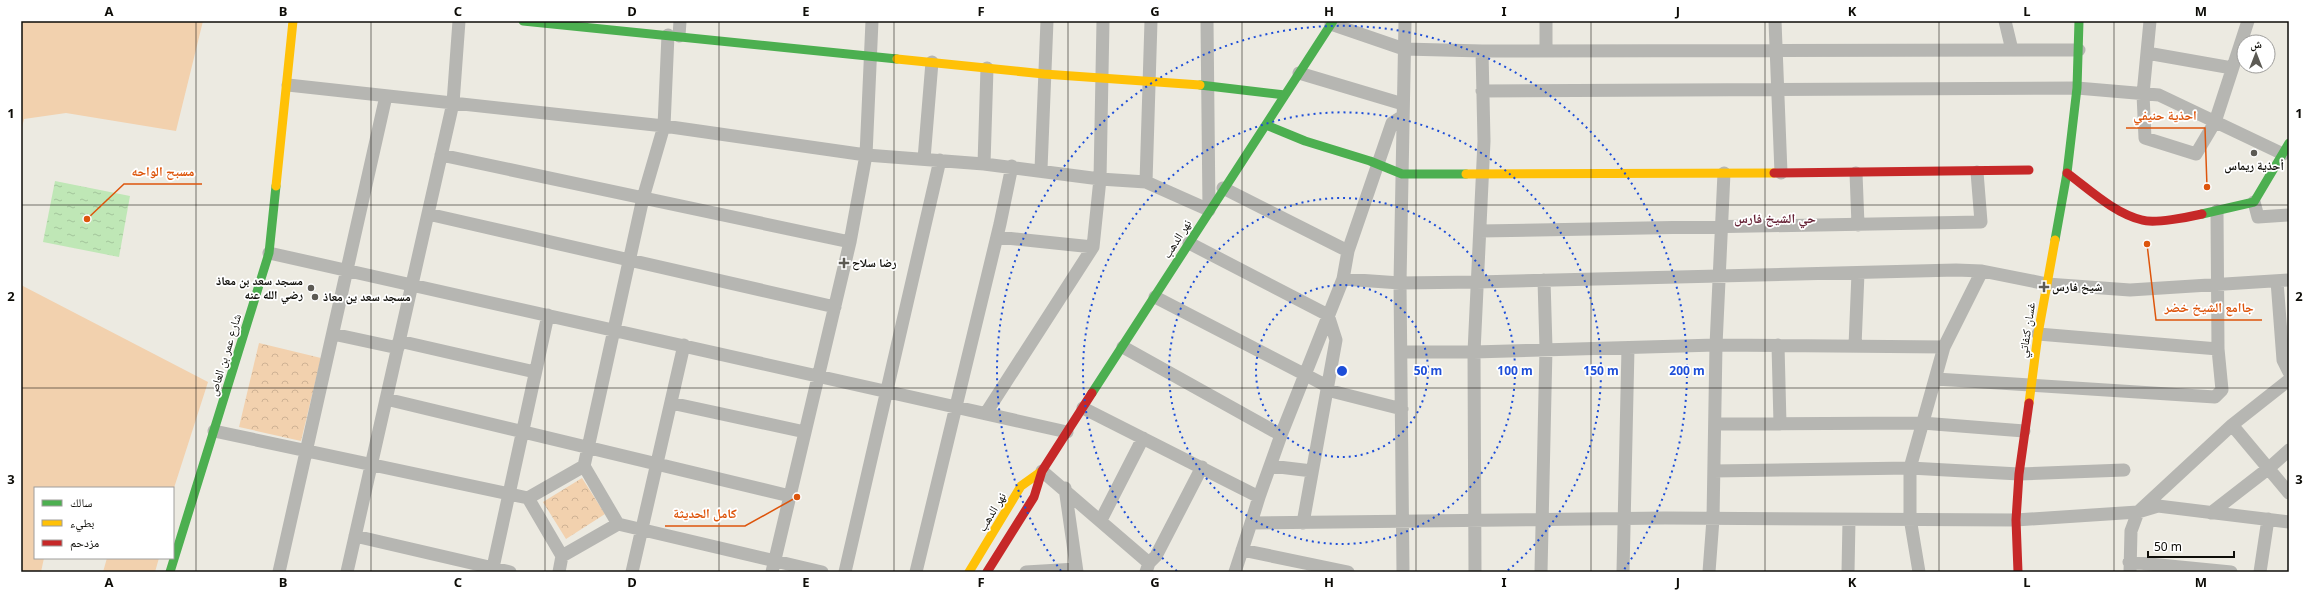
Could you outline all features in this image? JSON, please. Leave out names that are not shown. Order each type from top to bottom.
[{"type":"street","name":"شارع عمر بن العاص","points":[[170,572],[269,253],[288,86],[293,21]]},
{"type":"street","points":[[347,572],[453,103],[459,21]]},
{"type":"street","points":[[523,21],[674,35],[1044,74],[1207,86],[1285,95]]},
{"type":"street","points":[[618,524],[584,466],[643,198],[664,126],[674,35],[680,21]]},
{"type":"street","points":[[773,566],[850,242],[866,155],[872,21]]},
{"type":"street","points":[[1041,170],[1047,21]]},
{"type":"street","points":[[986,413],[1093,247],[1100,179],[1103,21]]},
{"type":"street","points":[[1146,182],[1151,21]]},
{"type":"street","points":[[288,86],[664,126],[866,155],[1012,166],[1100,179],[1146,182],[1209,210],[1207,21]]},
{"type":"street","points":[[1403,572],[1400,283],[1405,21]]},
{"type":"street","points":[[1546,21],[1546,51]]},
{"type":"street","points":[[1775,21],[1781,173]]},
{"type":"street","points":[[2005,21],[2012,50]]},
{"type":"street","name":"غسان كنفاتي","points":[[2018,572],[2016,520],[2024,432],[2038,334],[2067,173],[2077,88],[2079,21]]},
{"type":"street","points":[[2150,21],[2143,94],[2144,138],[2196,154],[2215,122],[2248,21]]},
{"type":"street","points":[[1332,22],[1404,49],[1482,51],[2079,50]]},
{"type":"street","name":"نهر الدهب","points":[[987,572],[1034,497],[1042,471],[1155,297],[1223,188],[1266,125],[1332,22]]},
{"type":"street","points":[[1475,572],[1474,352],[1483,174],[1482,51]]},
{"type":"street","points":[[2147,53],[2232,68]]},
{"type":"street","points":[[924,159],[932,62]]},
{"type":"street","points":[[984,164],[987,68]]},
{"type":"street","points":[[1299,73],[1403,110]]},
{"type":"street","points":[[1482,91],[2077,88],[2159,96],[2215,122],[2286,148],[2254,202],[2258,217],[2289,215]]},
{"type":"street","points":[[279,572],[386,96]]},
{"type":"street","points":[[1235,572],[1281,435],[1343,279],[1348,251],[1392,123],[1403,110]]},
{"type":"street","points":[[1266,125],[1402,174],[1856,173],[2029,170]]},
{"type":"street","points":[[441,155],[850,242]]},
{"type":"street","points":[[845,572],[940,160]]},
{"type":"street","points":[[916,572],[997,237],[1012,166]]},
{"type":"street","points":[[1480,231],[1981,222],[1977,172]]},
{"type":"street","points":[[1709,572],[1713,519],[1716,424],[1716,345],[1721,276],[1724,173]]},
{"type":"street","points":[[1856,173],[1858,225]]},
{"type":"street","points":[[2067,173],[2121,212],[2143,221],[2185,218],[2254,202]]},
{"type":"street","points":[[1223,188],[1348,251]]},
{"type":"street","points":[[1936,379],[2031,384],[2205,398],[2215,397],[2222,390],[2218,349],[2217,211]]},
{"type":"street","points":[[428,214],[835,307]]},
{"type":"street","points":[[997,237],[1093,247]]},
{"type":"street","points":[[1189,243],[1328,315],[1336,340],[1303,523]]},
{"type":"street","points":[[269,253],[1068,432]]},
{"type":"street","points":[[1343,279],[1400,283],[1982,271],[2047,284],[2130,290],[2283,280],[2283,360],[2289,372]]},
{"type":"street","points":[[1919,572],[1910,518],[1910,468],[1944,347],[1982,271]]},
{"type":"street","points":[[1856,346],[1858,273]]},
{"type":"street","points":[[1541,572],[1546,348],[1544,280]]},
{"type":"street","points":[[1155,297],[1305,375],[1327,388],[1402,409]]},
{"type":"street","points":[[492,570],[548,315]]},
{"type":"street","points":[[333,334],[398,344],[535,372]]},
{"type":"street","points":[[2038,334],[2218,349]]},
{"type":"street","points":[[632,572],[684,345]]},
{"type":"street","points":[[1401,352],[1474,352],[1546,348],[1628,348],[1716,345],[1944,347]]},
{"type":"street","points":[[1778,345],[1780,424]]},
{"type":"street","points":[[1123,347],[1281,435]]},
{"type":"street","points":[[1623,572],[1628,348]]},
{"type":"street","points":[[2231,572],[2130,567],[2131,531],[2138,512],[2232,425],[2289,380]]},
{"type":"street","points":[[386,399],[790,496]]},
{"type":"street","points":[[671,402],[805,432]]},
{"type":"street","points":[[1083,408],[1259,497]]},
{"type":"street","points":[[1716,424],[1922,423],[2024,432]]},
{"type":"street","points":[[2232,425],[2289,493]]},
{"type":"street","points":[[214,432],[528,498],[584,466]]},
{"type":"street","points":[[1102,520],[1143,438]]},
{"type":"street","points":[[2211,513],[2269,468],[2289,450]]},
{"type":"street","points":[[1270,466],[1312,471]]},
{"type":"street","points":[[1042,471],[1102,520],[1148,568],[1156,556],[1202,467]]},
{"type":"street","points":[[1714,471],[1910,468],[2020,474],[2124,470]]},
{"type":"street","name":"نهر الدهب","points":[[969,572],[1021,486],[1042,471]]},
{"type":"street","points":[[1026,572],[1077,570],[1064,488]]},
{"type":"street","points":[[528,498],[562,556],[559,572]]},
{"type":"street","points":[[1251,523],[1403,520],[1625,519],[1849,520],[1910,518],[2016,520],[2138,512],[2158,506],[2289,522]]},
{"type":"street","points":[[1848,572],[1849,520]]},
{"type":"street","points":[[2260,572],[2268,520]]},
{"type":"street","points":[[562,556],[618,524],[642,529],[773,566],[822,572]]},
{"type":"street","points":[[355,536],[492,570],[510,572]]},
{"type":"street","points":[[1242,550],[1348,572]]},
{"type":"green space","points":[[21,21],[203,21],[176,131],[66,113],[24,119],[21,131]]},
{"type":"green space","points":[[21,285],[208,382],[174,488],[34,487],[34,559],[44,559],[41,572],[21,572]]},
{"type":"green space","points":[[259,343],[321,358],[301,441],[239,427]]},
{"type":"green space","points":[[582,478],[605,514],[566,539],[543,502]]},
{"type":"green space","points":[[107,559],[159,559],[155,572],[103,572]]},
{"type":"water","points":[[55,181],[130,196],[119,257],[43,242]]},
{"type":"traffic: fast","points":[[523,21],[897,59]]},
{"type":"traffic: fast","points":[[1092,393],[1333,21]]},
{"type":"traffic: fast","points":[[2055,240],[2067,173],[2077,88],[2079,21]]},
{"type":"traffic: fast","points":[[1200,85],[1285,95]]},
{"type":"traffic: fast","points":[[1266,125],[1305,141],[1370,161],[1402,174],[1466,174]]},
{"type":"traffic: fast","points":[[2202,214],[2254,202],[2289,143]]},
{"type":"traffic: fast","points":[[170,572],[269,253],[276,186]]},
{"type":"traffic: slow","points":[[276,186],[293,21]]},
{"type":"traffic: slow","points":[[897,59],[1044,74],[1200,85]]},
{"type":"traffic: slow","points":[[1466,174],[1774,173]]},
{"type":"traffic: slow","points":[[2029,403],[2038,334],[2055,240]]},
{"type":"traffic: slow","points":[[969,572],[1021,486],[1042,471]]},
{"type":"traffic: jam","points":[[1774,173],[2029,170]]},
{"type":"traffic: jam","points":[[2067,173],[2112,207],[2132,217],[2147,221],[2163,221],[2202,214]]},
{"type":"traffic: jam","points":[[987,572],[1034,497],[1042,471],[1092,393]]},
{"type":"traffic: jam","points":[[2018,572],[2016,520],[2019,474],[2029,403]]},
{"type":"place","name":"أحذية ريماس","points":[[2254,153]]},
{"type":"place","name":"احذية حنيفي","points":[[2207,187]]},
{"type":"place","name":"مسبح الواحه","points":[[87,219]]},
{"type":"place","name":"جاامع الشيخ خضر","points":[[2147,244]]},
{"type":"place","name":"رضا سلاح","points":[[844,263]]},
{"type":"place","name":"شيخ فارس","points":[[2044,287]]},
{"type":"place","name":"مسجد سعد بن معاذ رضي الله عنه","points":[[311,288]]},
{"type":"place","name":"مسجد سعد ين معاذ","points":[[315,297]]},
{"type":"place","name":"كامل الحديثة","points":[[797,497]]},
{"type":"district","name":"حي الشيخ فارس","points":[[1775,218]]}]
